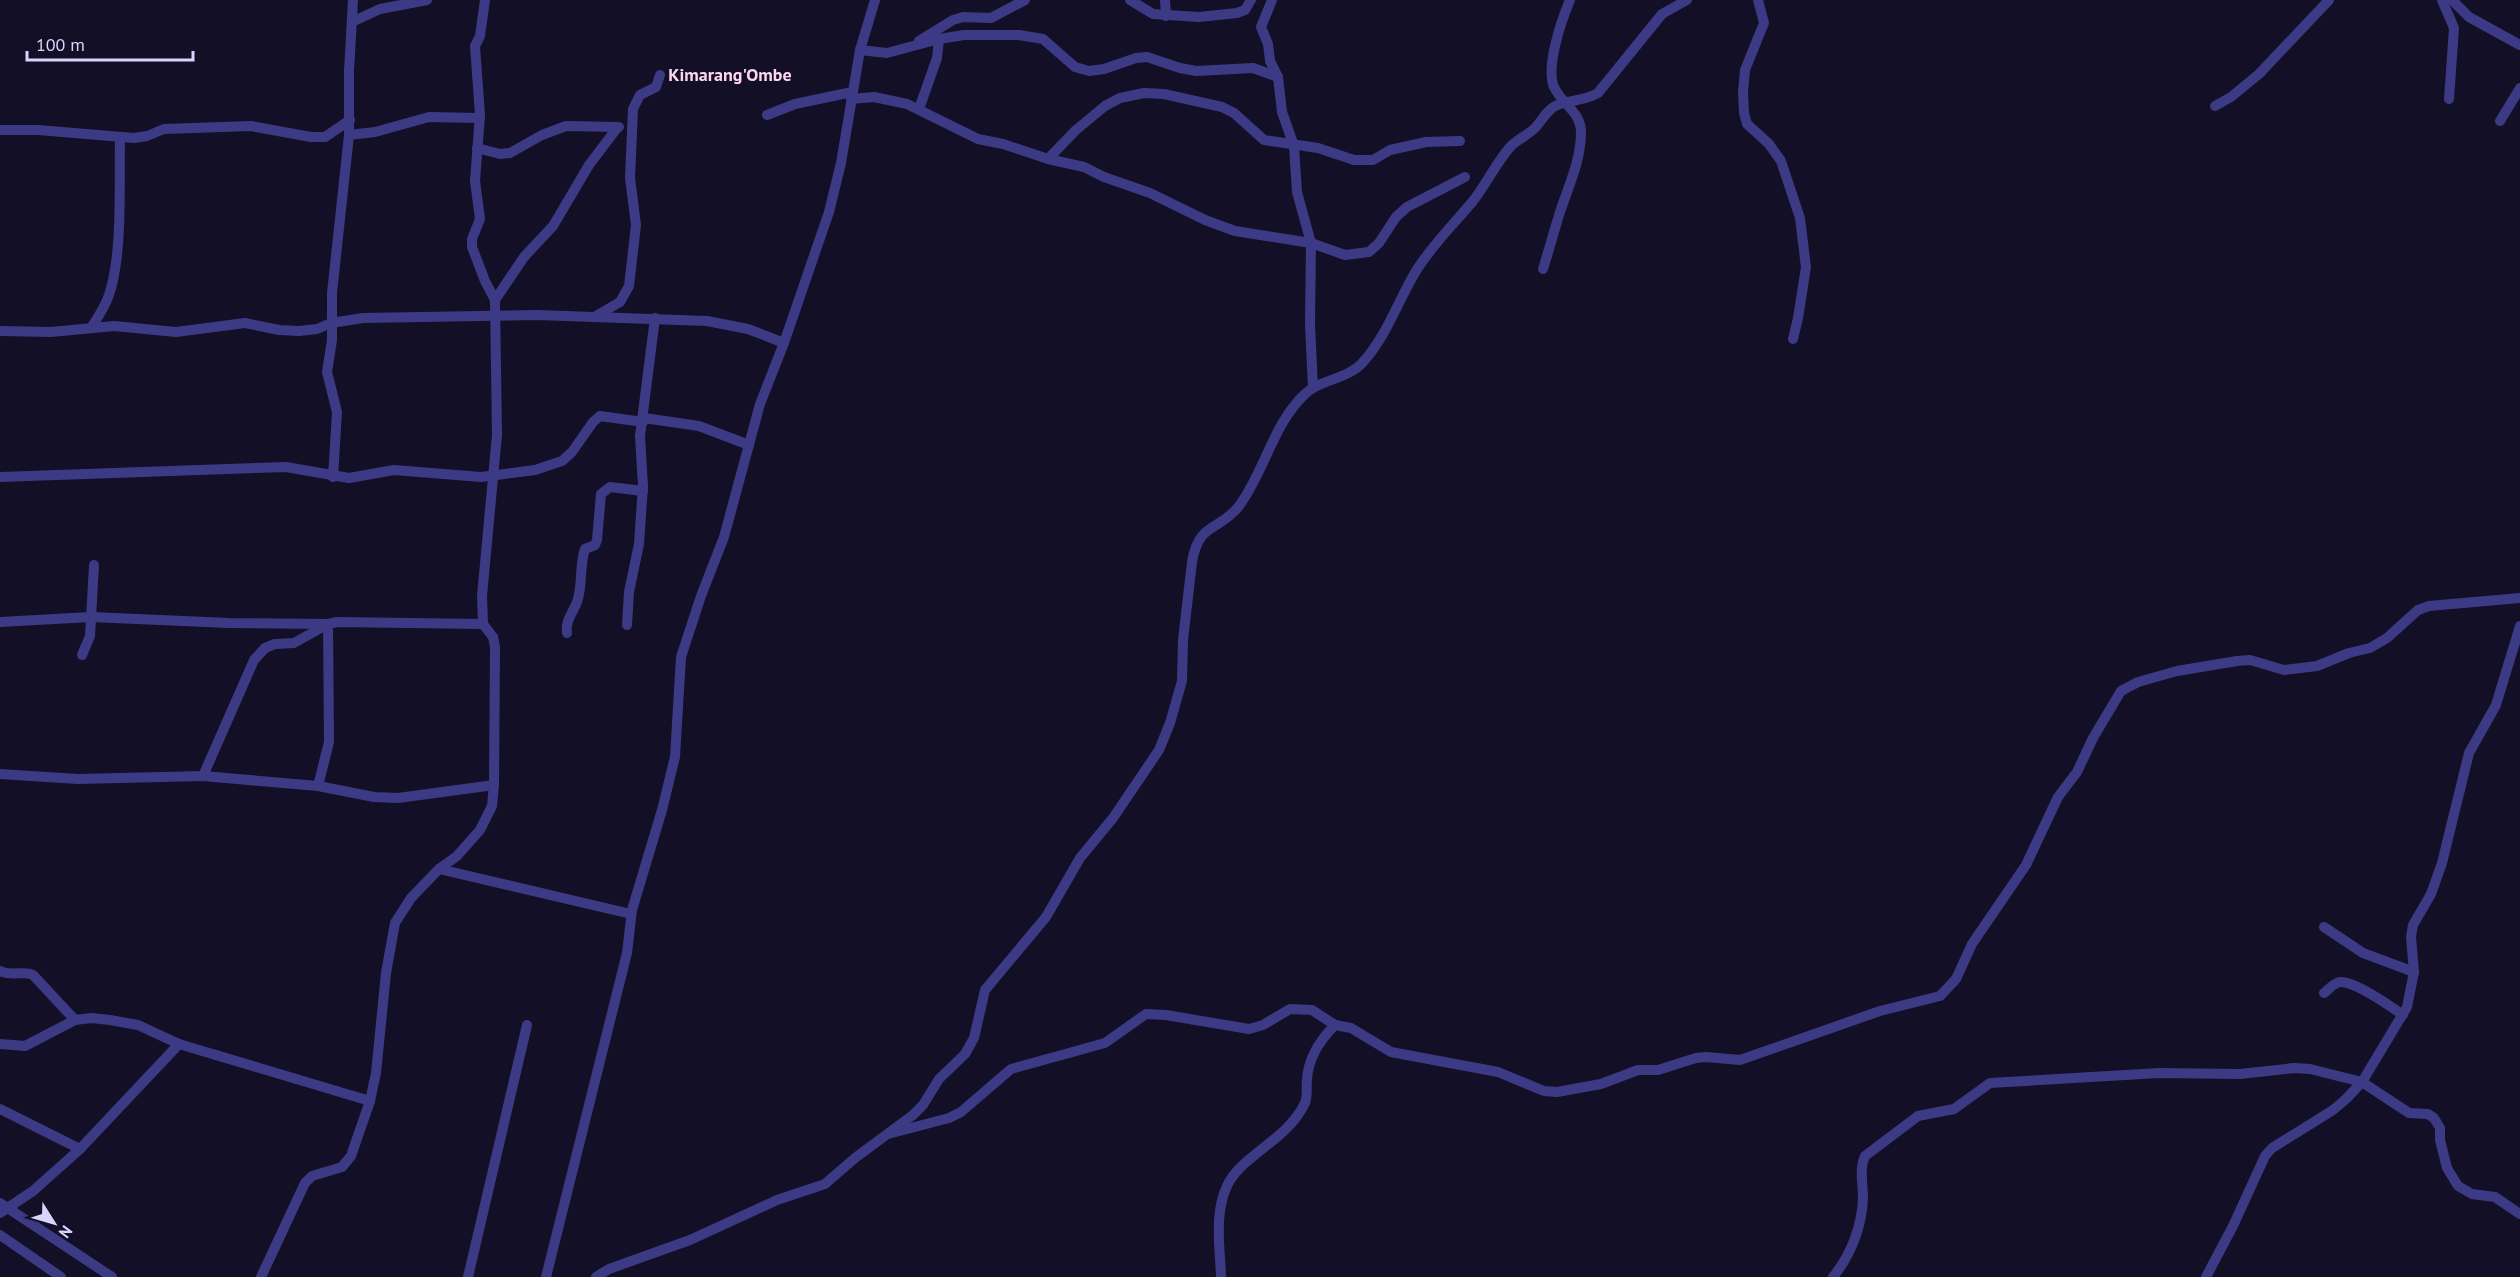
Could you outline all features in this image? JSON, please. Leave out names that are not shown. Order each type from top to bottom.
[{"type":"street","points":[[333,477],[337,412],[328,379],[350,120],[349,71],[354,21],[353,0]]},
{"type":"street","points":[[354,21],[380,9],[428,0]]},
{"type":"street","points":[[261,1277],[305,1183],[312,1176],[342,1167],[349,1160],[376,1073],[386,973],[394,928],[411,898],[439,869],[457,856],[480,830],[492,806],[495,647],[493,638],[483,624],[483,576],[490,535],[497,435],[495,300],[484,281],[472,247],[472,239],[480,219],[475,181],[480,118],[475,46],[480,36],[485,0]]},
{"type":"street","points":[[546,1277],[627,953],[631,914],[675,758],[681,657],[701,596],[722,547],[759,404],[784,343],[830,212],[841,163],[860,50],[875,0]]},
{"type":"street","points":[[912,47],[953,20],[963,17],[991,18],[1025,0]]},
{"type":"street","points":[[1130,0],[1153,14],[1199,17],[1237,13],[1245,10],[1251,0]]},
{"type":"street","points":[[1165,0],[1166,16]]},
{"type":"street","points":[[1272,0],[1261,27],[1268,44],[1270,61],[1278,77],[1282,111],[1294,146],[1297,192],[1311,243],[1310,324],[1313,388]]},
{"type":"street","points":[[1543,269],[1575,170],[1580,147],[1581,129],[1578,120],[1555,90],[1552,78],[1559,24],[1570,0]]},
{"type":"street","points":[[596,1277],[609,1269],[690,1240],[777,1200],[825,1184],[918,1111],[939,1079],[965,1054],[974,1038],[985,990],[1046,916],[1080,858],[1113,818],[1159,750],[1173,716],[1182,681],[1183,640],[1194,550],[1198,540],[1203,533],[1229,516],[1240,504],[1262,468],[1282,423],[1296,404],[1313,388],[1348,375],[1364,362],[1390,324],[1418,268],[1473,201],[1506,152],[1534,128],[1547,113],[1560,104],[1591,98],[1598,93],[1662,14],[1687,0]]},
{"type":"street","points":[[1758,0],[1764,23],[1745,70],[1744,113],[1747,124],[1769,144],[1780,160],[1800,218],[1806,267],[1798,318],[1792,339]]},
{"type":"street","points":[[2215,106],[2259,74],[2330,0]]},
{"type":"street","points":[[2442,0],[2454,28],[2449,99]]},
{"type":"street","points":[[2452,0],[2469,17],[2520,45]]},
{"type":"street","points":[[860,50],[887,53],[939,39],[979,33],[1036,37],[1051,44],[1075,67],[1089,71],[1147,57],[1196,71],[1253,68],[1278,77]]},
{"type":"street","points":[[919,109],[937,58],[939,39]]},
{"type":"street","points":[[593,317],[620,303],[629,286],[636,225],[630,178],[632,126],[637,100],[656,87],[660,75]]},
{"type":"street","points":[[2500,121],[2520,88]]},
{"type":"street","points":[[1048,159],[1076,130],[1105,106],[1120,98],[1144,93],[1164,94],[1228,109],[1264,140],[1318,148],[1354,160],[1373,160],[1390,150],[1426,142],[1460,141]]},
{"type":"street","points":[[767,115],[795,104],[852,96],[874,97],[907,104],[978,139],[1084,167],[1097,175],[1164,198],[1205,220],[1235,231],[1311,243],[1345,255],[1369,252],[1379,243],[1396,217],[1407,207],[1465,177]]},
{"type":"street","points":[[349,135],[375,132],[429,117],[480,118]]},
{"type":"street","points":[[0,130],[38,129],[141,137],[171,128],[251,126],[310,137],[325,137],[350,120]]},
{"type":"street","points":[[477,148],[500,154],[510,153],[542,135],[566,126],[617,128],[632,126]]},
{"type":"street","points":[[495,300],[524,257],[554,226],[589,165],[617,128]]},
{"type":"street","points":[[91,328],[105,306],[114,278],[118,234],[120,137]]},
{"type":"street","points":[[0,331],[51,332],[114,326],[176,332],[245,323],[279,330],[299,331],[363,318],[495,315],[685,319],[729,324],[784,343]]},
{"type":"street","points":[[627,625],[629,592],[639,544],[643,491],[640,436],[644,420],[655,318]]},
{"type":"street","points":[[0,477],[286,467],[349,478],[394,470],[467,477],[494,475],[535,470],[562,461],[600,416],[699,426],[749,445]]},
{"type":"street","points":[[567,633],[568,621],[579,594],[582,557],[585,549],[595,545],[597,540],[601,494],[610,487],[643,491]]},
{"type":"street","points":[[82,655],[90,636],[94,565]]},
{"type":"street","points":[[888,1134],[949,1118],[961,1112],[1011,1069],[1105,1043],[1146,1014],[1167,1015],[1249,1029],[1263,1025],[1290,1009],[1306,1009],[1318,1012],[1335,1025],[1351,1028],[1391,1052],[1498,1072],[1544,1091],[1557,1092],[1601,1084],[1638,1070],[1658,1070],[1696,1058],[1740,1060],[1880,1011],[1940,996],[1956,979],[1972,944],[2019,877],[2058,796],[2077,772],[2114,703],[2128,686],[2177,671],[2237,661],[2250,660],[2284,670],[2318,666],[2349,652],[2370,648],[2387,638],[2418,610],[2429,606],[2520,598]]},
{"type":"street","points":[[0,622],[92,617],[229,623],[483,624]]},
{"type":"street","points":[[203,776],[254,660],[265,648],[274,644],[294,643],[328,624]]},
{"type":"street","points":[[318,786],[329,742],[328,624]]},
{"type":"street","points":[[2206,1277],[2233,1226],[2265,1156],[2272,1148],[2333,1110],[2362,1082],[2403,1014],[2410,996],[2414,972],[2411,938],[2413,925],[2426,904],[2442,863],[2469,753],[2496,705],[2520,626]]},
{"type":"street","points":[[0,774],[78,779],[203,776],[318,786],[374,797],[398,798],[494,785]]},
{"type":"street","points":[[439,869],[631,914]]},
{"type":"street","points":[[2324,927],[2363,953],[2414,972]]},
{"type":"street","points":[[0,971],[11,975],[29,973],[33,975],[75,1020]]},
{"type":"street","points":[[2325,993],[2335,984],[2345,982],[2403,1014]]},
{"type":"street","points":[[0,1044],[29,1045],[75,1020],[91,1018],[138,1025],[179,1044],[369,1101]]},
{"type":"street","points":[[468,1277],[527,1025]]},
{"type":"street","points":[[1221,1277],[1220,1215],[1227,1185],[1237,1172],[1292,1124],[1306,1101],[1306,1080],[1316,1047],[1323,1035],[1335,1025]]},
{"type":"street","points":[[112,1277],[3,1208],[33,1191],[80,1149],[179,1044]]},
{"type":"street","points":[[1833,1277],[1846,1261],[1856,1232],[1863,1200],[1861,1163],[1865,1156],[1918,1116],[1954,1109],[1990,1083],[2159,1073],[2240,1074],[2294,1068],[2319,1071],[2362,1082],[2404,1110],[2414,1114],[2428,1114],[2438,1122],[2447,1168],[2454,1182],[2461,1189],[2477,1195],[2495,1197],[2520,1214]]},
{"type":"street","points":[[0,1109],[80,1149]]},
{"type":"street","points":[[0,1235],[61,1277]]},
{"type":"district","name":"Kimarang'Ombe","points":[[730,75]]}]
